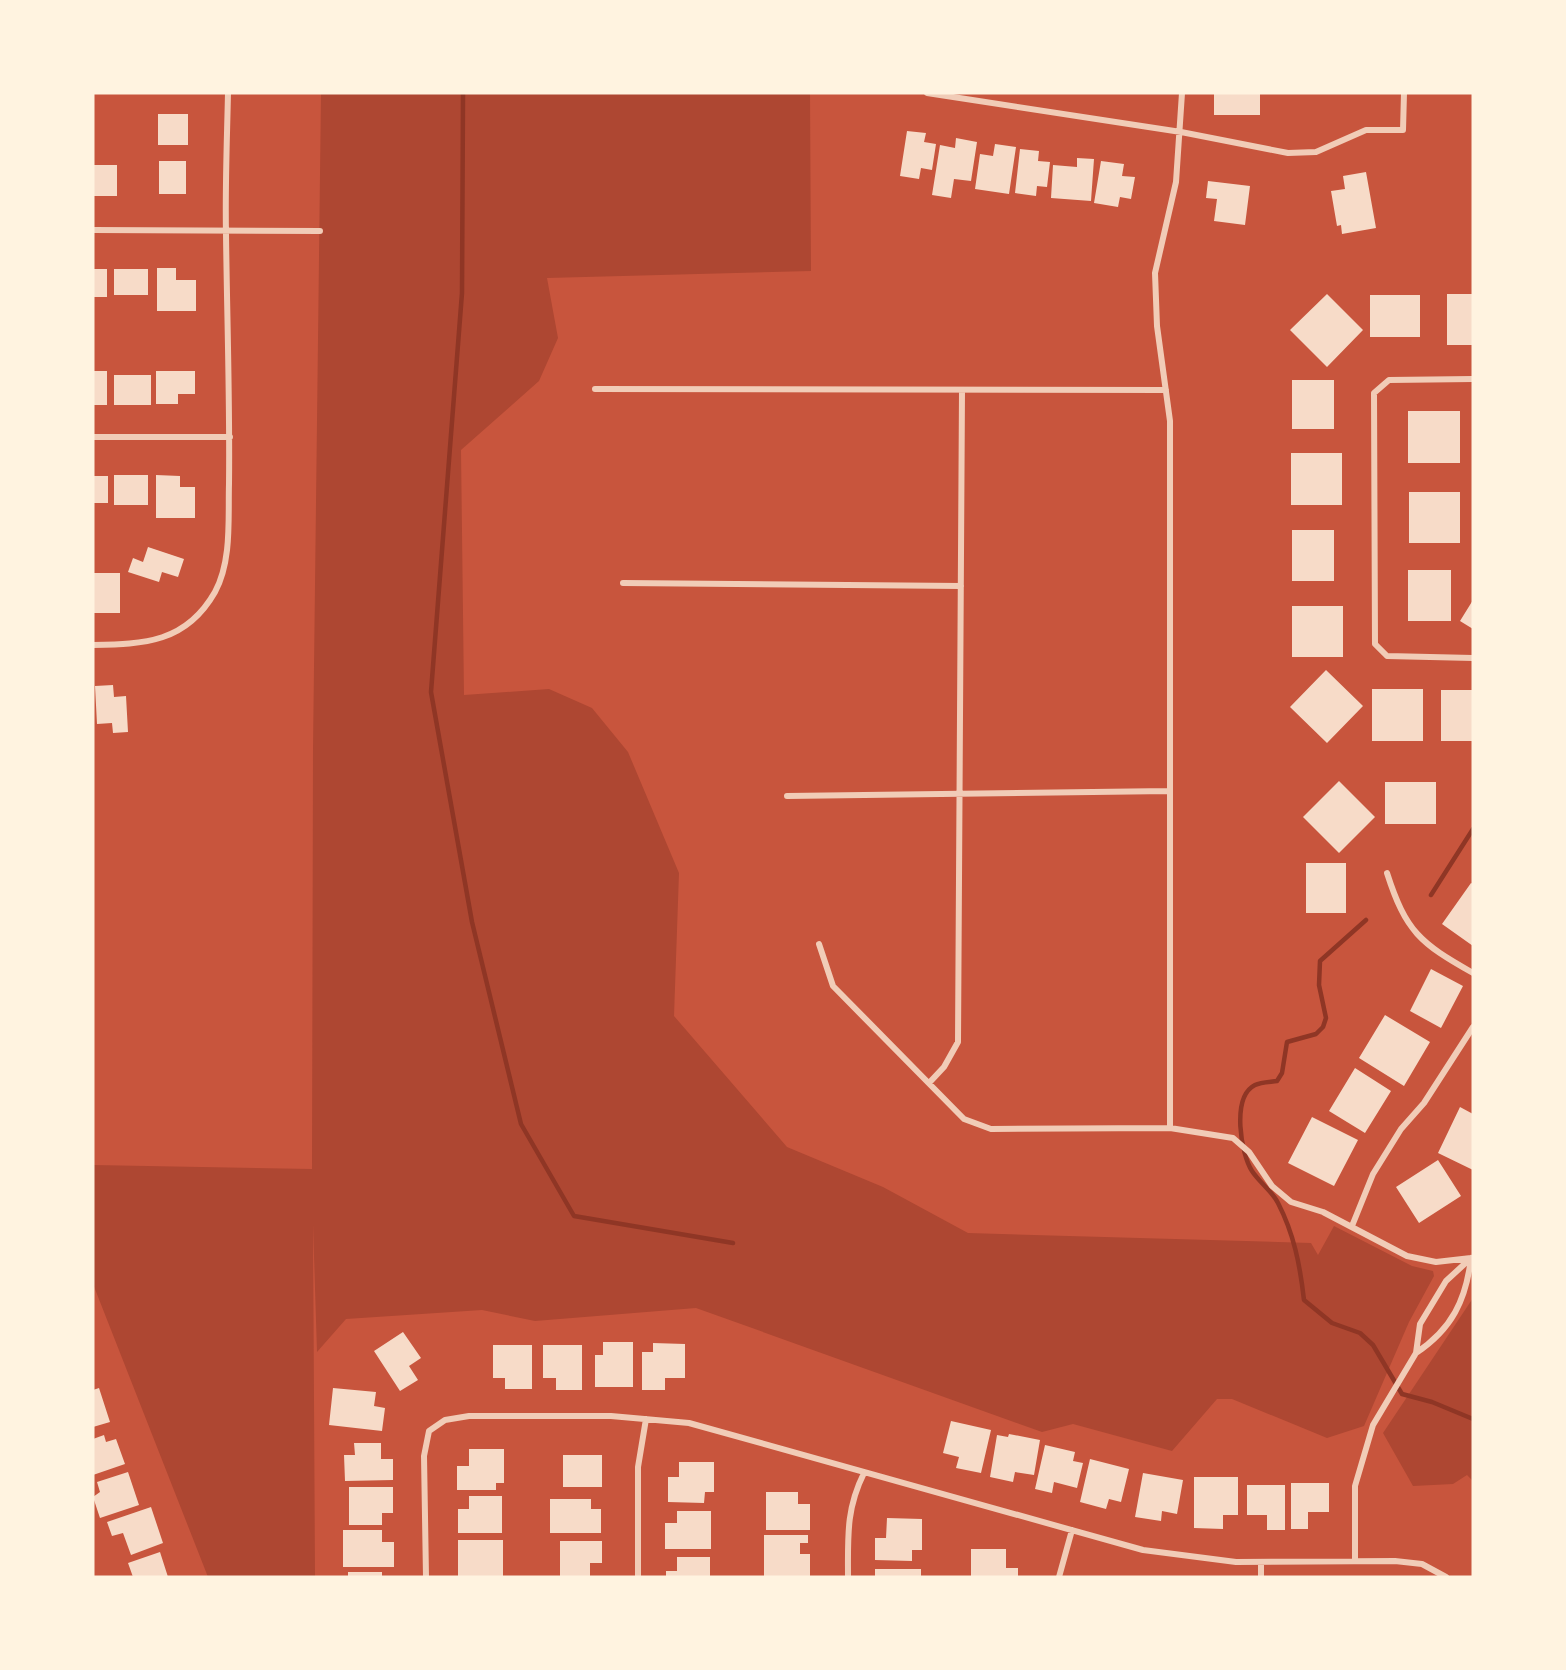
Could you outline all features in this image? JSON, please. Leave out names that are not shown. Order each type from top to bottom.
[{"type":"street","points":[[93,645],[142,644],[170,635],[195,617],[215,591],[224,562],[228,525],[230,437],[225,230],[228,93]]},
{"type":"street","points":[[927,93],[1182,132],[1288,153],[1316,152],[1366,130],[1403,130],[1404,93]]},
{"type":"street","points":[[1170,1128],[1170,420],[1157,326],[1155,273],[1176,182],[1182,132],[1182,93]]},
{"type":"street","points":[[93,230],[320,231]]},
{"type":"street","points":[[1473,379],[1389,380],[1374,393],[1375,644],[1387,656],[1473,658]]},
{"type":"street","points":[[595,389],[1166,390]]},
{"type":"street","points":[[929,1083],[944,1066],[958,1042],[962,391]]},
{"type":"street","points":[[93,437],[230,437]]},
{"type":"street","points":[[623,583],[961,586]]},
{"type":"street","points":[[787,796],[1169,791]]},
{"type":"street","points":[[1387,873],[1399,911],[1418,936],[1432,949],[1473,973]]},
{"type":"street","points":[[819,944],[833,986],[964,1119],[991,1129],[1170,1128],[1233,1138],[1250,1152],[1272,1186],[1291,1202],[1323,1212],[1407,1256],[1436,1262],[1472,1256]]},
{"type":"street","points":[[1352,1226],[1373,1174],[1401,1129],[1424,1103],[1472,1030]]},
{"type":"street","points":[[1355,1561],[1355,1486],[1362,1454],[1373,1425],[1416,1353],[1420,1324],[1446,1281],[1472,1256]]},
{"type":"street","points":[[1416,1353],[1438,1338],[1467,1290],[1472,1256]]},
{"type":"street","points":[[426,1577],[424,1455],[429,1431],[445,1420],[469,1416],[611,1416],[690,1423],[1143,1550],[1196,1559],[1261,1563],[1395,1561],[1422,1564],[1446,1577]]},
{"type":"street","points":[[638,1577],[638,1467],[646,1419]]},
{"type":"street","points":[[848,1577],[848,1518],[853,1495],[864,1473]]},
{"type":"street","points":[[1059,1577],[1072,1530]]},
{"type":"street","points":[[1261,1563],[1261,1577]]},
{"type":"shaded area","points":[[321,93],[810,93],[811,271],[547,278],[558,338],[539,381],[461,450],[464,695],[549,689],[592,708],[628,752],[679,873],[674,1016],[787,1147],[883,1187],[968,1233],[1311,1243],[1318,1255],[1334,1226],[1412,1266],[1433,1271],[1434,1276],[1409,1322],[1364,1426],[1327,1438],[1232,1399],[1217,1399],[1172,1451],[1073,1424],[1042,1432],[696,1308],[535,1321],[482,1310],[346,1319],[317,1352],[313,1224],[315,1577],[208,1577],[93,1284],[93,1165],[312,1169],[313,749]]},
{"type":"shaded area","points":[[1473,1298],[1473,1481],[1467,1475],[1453,1484],[1413,1486],[1383,1433]]},
{"type":"building","points":[[1214,93],[1260,93],[1260,115],[1214,115]]},
{"type":"building","points":[[158,114],[188,114],[188,145],[158,145]]},
{"type":"building","points":[[907,131],[926,133],[924,142],[936,144],[932,170],[921,168],[919,179],[900,176]]},
{"type":"building","points":[[956,138],[977,142],[971,181],[954,179],[951,198],[932,195],[940,145],[955,148]]},
{"type":"building","points":[[995,144],[1016,147],[1009,194],[975,189],[980,154],[993,156]]},
{"type":"building","points":[[1020,149],[1039,151],[1038,161],[1050,162],[1047,187],[1037,186],[1036,196],[1015,193]]},
{"type":"building","points":[[1077,158],[1094,159],[1091,201],[1051,198],[1053,165],[1077,167]]},
{"type":"building","points":[[159,161],[186,161],[186,194],[159,194]]},
{"type":"building","points":[[1101,161],[1124,164],[1122,176],[1135,177],[1131,199],[1120,197],[1118,207],[1094,203]]},
{"type":"building","points":[[93,165],[117,165],[117,196],[93,196]]},
{"type":"building","points":[[1366,172],[1376,228],[1342,234],[1341,225],[1337,226],[1331,191],[1345,189],[1343,176]]},
{"type":"building","points":[[1208,181],[1250,186],[1245,225],[1214,221],[1217,199],[1206,198]]},
{"type":"building","points":[[157,268],[176,268],[176,280],[196,280],[196,311],[157,311]]},
{"type":"building","points":[[93,269],[107,269],[107,297],[93,297]]},
{"type":"building","points":[[114,269],[148,269],[148,295],[114,295]]},
{"type":"building","points":[[1327,294],[1363,330],[1327,367],[1290,330]]},
{"type":"building","points":[[1447,294],[1473,294],[1473,345],[1447,345]]},
{"type":"building","points":[[1370,295],[1420,295],[1420,337],[1370,337]]},
{"type":"building","points":[[93,371],[107,371],[107,405],[93,405]]},
{"type":"building","points":[[156,371],[195,371],[195,394],[178,394],[178,404],[156,404]]},
{"type":"building","points":[[114,375],[151,375],[151,405],[114,405]]},
{"type":"building","points":[[1292,380],[1334,380],[1334,429],[1292,429]]},
{"type":"building","points":[[1408,411],[1460,411],[1460,463],[1408,463]]},
{"type":"building","points":[[1291,453],[1342,453],[1342,505],[1291,505]]},
{"type":"building","points":[[114,475],[148,475],[148,505],[114,505]]},
{"type":"building","points":[[156,475],[180,476],[180,487],[195,487],[195,518],[156,518]]},
{"type":"building","points":[[93,476],[108,476],[108,503],[93,503]]},
{"type":"building","points":[[1409,492],[1460,492],[1460,543],[1409,543]]},
{"type":"building","points":[[1292,530],[1334,530],[1334,581],[1292,581]]},
{"type":"building","points":[[148,547],[184,559],[178,577],[162,572],[159,582],[128,572],[133,558],[143,562]]},
{"type":"building","points":[[1408,570],[1451,570],[1451,621],[1408,621]]},
{"type":"building","points":[[93,573],[120,573],[120,613],[93,613]]},
{"type":"building","points":[[1473,600],[1473,629],[1460,621]]},
{"type":"building","points":[[1292,606],[1343,606],[1343,657],[1292,657]]},
{"type":"building","points":[[1326,670],[1363,706],[1327,743],[1290,707]]},
{"type":"building","points":[[113,685],[114,697],[126,696],[128,732],[113,733],[112,723],[97,724],[95,686]]},
{"type":"building","points":[[1372,689],[1423,689],[1423,741],[1372,741]]},
{"type":"building","points":[[1441,690],[1473,690],[1473,741],[1441,741]]},
{"type":"building","points":[[1339,781],[1375,817],[1339,853],[1303,817]]},
{"type":"building","points":[[1385,782],[1436,782],[1436,824],[1385,824]]},
{"type":"building","points":[[1306,863],[1346,863],[1346,913],[1306,913]]},
{"type":"building","points":[[1471,883],[1473,884],[1473,946],[1442,924]]},
{"type":"building","points":[[1431,969],[1463,986],[1441,1028],[1410,1011]]},
{"type":"building","points":[[1385,1015],[1430,1042],[1404,1086],[1359,1058]]},
{"type":"building","points":[[1355,1068],[1391,1091],[1365,1133],[1329,1111]]},
{"type":"building","points":[[1460,1107],[1473,1114],[1473,1170],[1438,1153]]},
{"type":"building","points":[[1312,1117],[1358,1140],[1334,1186],[1288,1163]]},
{"type":"building","points":[[1438,1160],[1461,1196],[1419,1223],[1396,1187]]},
{"type":"building","points":[[403,1332],[421,1358],[409,1366],[418,1380],[400,1391],[374,1351]]},
{"type":"building","points":[[603,1342],[633,1342],[633,1387],[595,1387],[595,1355],[603,1355]]},
{"type":"building","points":[[653,1343],[685,1344],[685,1378],[665,1378],[665,1390],[642,1390],[642,1352],[653,1352]]},
{"type":"building","points":[[493,1345],[532,1345],[532,1389],[505,1389],[505,1378],[493,1378]]},
{"type":"building","points":[[543,1345],[582,1345],[582,1390],[556,1390],[556,1378],[543,1378]]},
{"type":"building","points":[[99,1388],[110,1422],[93,1427],[93,1390]]},
{"type":"building","points":[[333,1388],[376,1392],[374,1406],[385,1408],[382,1431],[329,1425]]},
{"type":"building","points":[[951,1421],[991,1430],[981,1473],[956,1468],[959,1457],[943,1453]]},
{"type":"building","points":[[1009,1434],[1040,1440],[1034,1475],[1015,1472],[1013,1482],[990,1477],[997,1435],[1008,1437]]},
{"type":"building","points":[[104,1435],[106,1442],[116,1439],[125,1464],[93,1475],[93,1439]]},
{"type":"building","points":[[354,1443],[381,1443],[381,1459],[393,1459],[393,1480],[345,1481],[344,1455],[355,1455]]},
{"type":"building","points":[[1045,1445],[1075,1452],[1073,1461],[1083,1463],[1077,1488],[1054,1482],[1052,1493],[1035,1489]]},
{"type":"building","points":[[469,1449],[504,1449],[504,1483],[496,1483],[496,1490],[457,1490],[457,1466],[469,1466]]},
{"type":"building","points":[[563,1455],[602,1455],[602,1487],[563,1487]]},
{"type":"building","points":[[1090,1459],[1129,1469],[1121,1502],[1109,1499],[1106,1509],[1080,1502]]},
{"type":"building","points":[[679,1462],[714,1462],[714,1492],[705,1492],[704,1503],[668,1502],[668,1477],[679,1477]]},
{"type":"building","points":[[128,1472],[139,1505],[100,1518],[93,1497],[100,1492],[97,1482]]},
{"type":"building","points":[[1143,1473],[1183,1480],[1177,1514],[1162,1511],[1161,1521],[1135,1517]]},
{"type":"building","points":[[1194,1477],[1238,1477],[1238,1515],[1223,1515],[1223,1529],[1194,1528]]},
{"type":"building","points":[[1291,1483],[1329,1483],[1329,1512],[1308,1512],[1308,1529],[1291,1529]]},
{"type":"building","points":[[1247,1485],[1285,1485],[1285,1530],[1267,1530],[1267,1515],[1247,1515]]},
{"type":"building","points":[[349,1487],[393,1487],[393,1513],[382,1513],[382,1525],[349,1525]]},
{"type":"building","points":[[766,1492],[798,1492],[798,1504],[810,1504],[810,1530],[766,1530]]},
{"type":"building","points":[[469,1496],[502,1496],[502,1533],[458,1533],[458,1509],[469,1509]]},
{"type":"building","points":[[550,1499],[591,1499],[591,1509],[601,1509],[601,1533],[550,1533]]},
{"type":"building","points":[[151,1507],[163,1543],[131,1555],[123,1533],[112,1536],[107,1522]]},
{"type":"building","points":[[677,1511],[711,1511],[711,1549],[665,1549],[665,1523],[677,1523]]},
{"type":"building","points":[[887,1518],[922,1519],[922,1550],[912,1550],[912,1561],[875,1560],[875,1538],[886,1538]]},
{"type":"building","points":[[343,1530],[382,1530],[382,1542],[394,1542],[394,1567],[343,1567]]},
{"type":"building","points":[[764,1535],[808,1535],[808,1543],[800,1543],[800,1554],[810,1554],[810,1576],[764,1576]]},
{"type":"building","points":[[458,1540],[503,1540],[503,1577],[458,1577]]},
{"type":"building","points":[[560,1541],[602,1541],[602,1563],[590,1563],[590,1577],[560,1577]]},
{"type":"building","points":[[971,1549],[1006,1549],[1006,1568],[1018,1568],[1018,1577],[971,1577]]},
{"type":"building","points":[[160,1552],[168,1577],[133,1577],[128,1563]]},
{"type":"building","points":[[677,1557],[710,1557],[710,1577],[666,1577],[666,1571],[677,1571]]},
{"type":"building","points":[[875,1569],[921,1569],[921,1577],[875,1577]]},
{"type":"building","points":[[348,1572],[382,1572],[382,1577],[348,1577]]},
{"type":"waterway","points":[[463,93],[462,293],[431,692],[472,922],[521,1124],[574,1216],[733,1243]]},
{"type":"waterway","points":[[1431,895],[1473,829]]},
{"type":"waterway","points":[[1366,920],[1320,961],[1319,985],[1326,1018],[1323,1027],[1316,1034],[1287,1042],[1282,1073],[1277,1081],[1257,1084],[1248,1091],[1243,1101],[1240,1126],[1244,1152],[1252,1171],[1275,1199],[1284,1215],[1298,1262],[1304,1300],[1332,1323],[1360,1333],[1373,1345],[1402,1394],[1432,1402],[1473,1419]]}]
